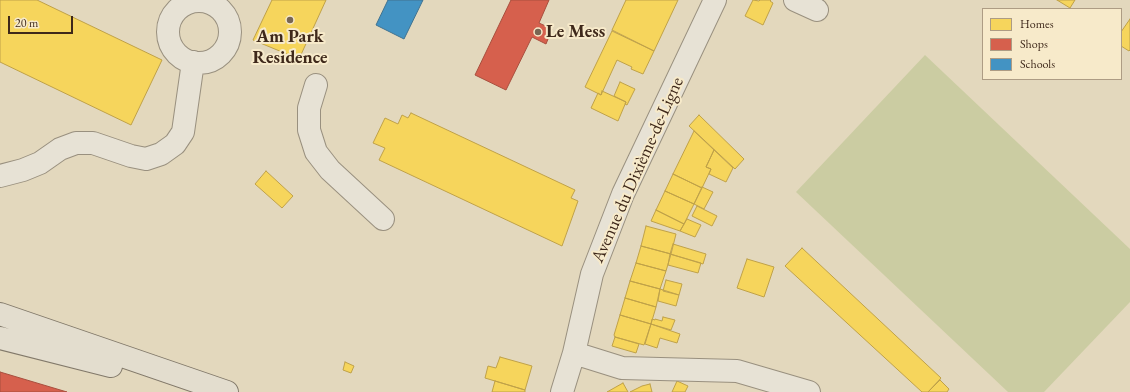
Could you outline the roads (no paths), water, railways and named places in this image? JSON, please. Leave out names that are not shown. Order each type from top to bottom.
[{"type":"main road","points":[[0,314],[227,392]]},
{"type":"main road","points":[[0,338],[218,392]]},
{"type":"street","name":"Avenue du Dixième-de-Ligne","points":[[562,392],[574,352],[592,274],[624,194],[715,0]]},
{"type":"street","points":[[795,0],[817,10]]},
{"type":"street","points":[[0,176],[23,170],[40,163],[60,149],[76,143],[93,143],[131,156],[146,159],[161,154],[176,144],[183,132],[193,62]]},
{"type":"street","points":[[316,85],[309,108],[309,130],[316,152],[330,170],[383,219]]},
{"type":"street","points":[[574,352],[622,368],[737,371],[808,392]]},
{"type":"place","name":"Am Park Residence","points":[[290,20]]},
{"type":"place","name":"Le Mess","points":[[538,32]]}]
